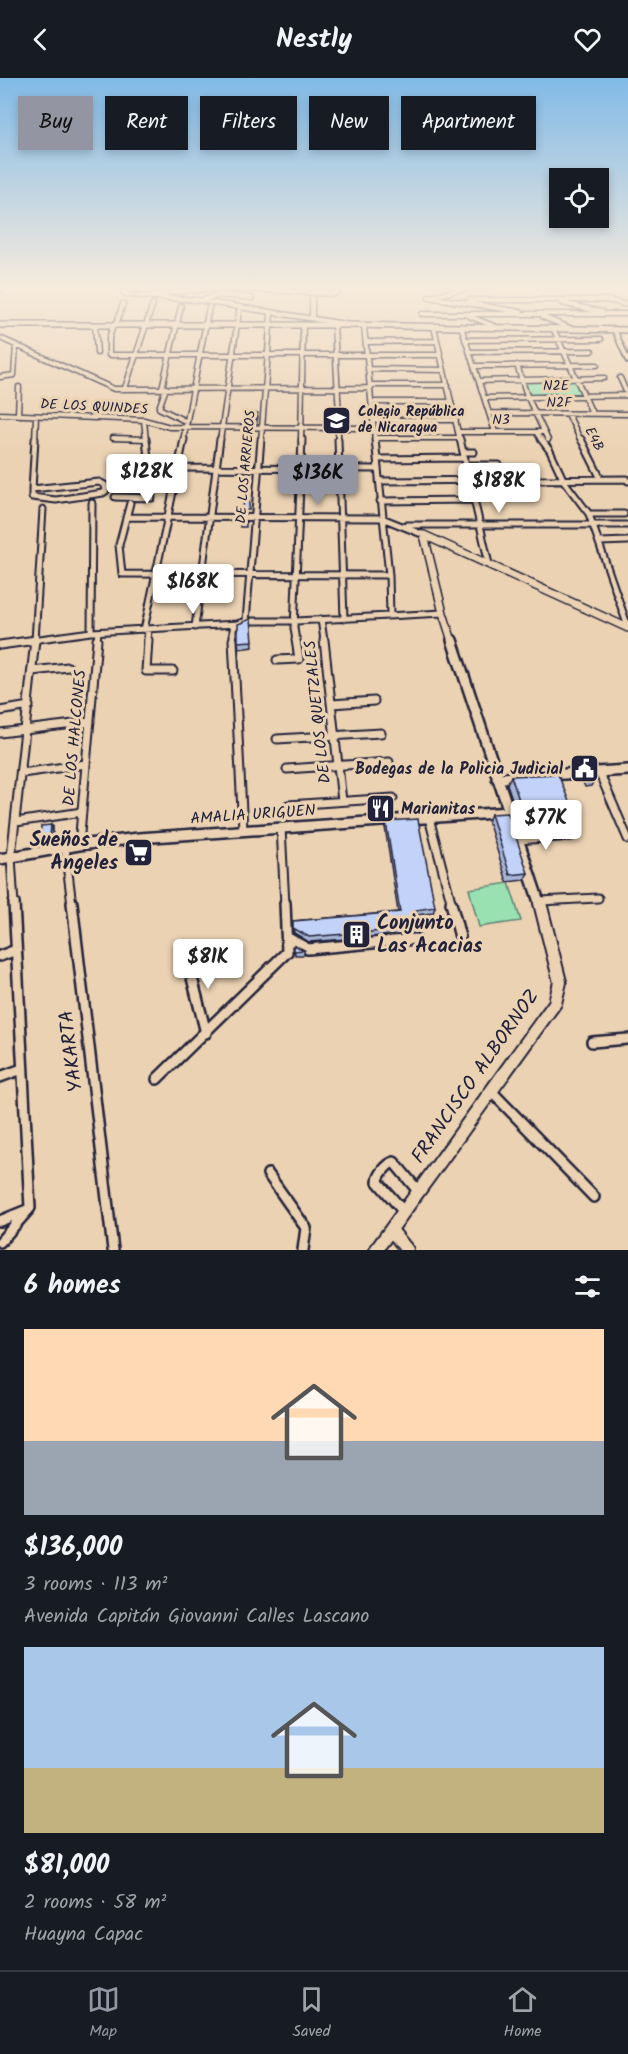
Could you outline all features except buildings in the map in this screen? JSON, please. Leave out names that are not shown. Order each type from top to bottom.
[{"type":"street","points":[[8,342],[114,389],[448,385]]},
{"type":"street","points":[[96,342],[97,353]]},
{"type":"street","points":[[109,342],[110,355],[335,357],[440,355]]},
{"type":"street","points":[[125,388],[140,342]]},
{"type":"street","points":[[172,342],[159,408],[187,425]]},
{"type":"street","points":[[203,342],[178,468],[378,469]]},
{"type":"street","points":[[195,627],[208,517],[224,428],[235,342]]},
{"type":"street","name":"DE LOS ARRIEROS","points":[[246,621],[269,342]]},
{"type":"street","points":[[277,660],[298,659],[296,574],[303,342]]},
{"type":"street","points":[[335,342],[339,414]]},
{"type":"street","points":[[388,342],[366,342],[390,615]]},
{"type":"street","points":[[437,342],[482,526],[489,564]]},
{"type":"street","points":[[466,342],[495,432]]},
{"type":"street","points":[[561,342],[592,413]]},
{"type":"street","points":[[628,343],[620,342],[628,361]]},
{"type":"street","points":[[0,378],[14,375],[16,345]]},
{"type":"street","points":[[470,352],[592,351]]},
{"type":"street","points":[[517,365],[527,396],[548,440]]},
{"type":"street","points":[[475,366],[597,365]]},
{"type":"street","points":[[369,369],[444,370]]},
{"type":"street","points":[[479,381],[604,378]]},
{"type":"street","points":[[620,378],[628,396]]},
{"type":"street","points":[[18,415],[19,387]]},
{"type":"street","name":"N2E","points":[[484,398],[628,396]]},
{"type":"street","points":[[372,402],[452,402]]},
{"type":"street","name":"N2F","points":[[489,413],[628,414]]},
{"type":"street","name":"DE LOS QUINDES","points":[[0,414],[144,420],[170,427],[187,425],[224,428],[374,428]]},
{"type":"street","name":"E4B","points":[[568,414],[599,475]]},
{"type":"street","points":[[32,489],[99,482],[105,485],[106,491],[103,494],[51,500],[37,500],[32,497],[32,489],[36,416]]},
{"type":"street","points":[[115,497],[152,498],[144,420]]},
{"type":"street","points":[[373,420],[456,420]]},
{"type":"street","points":[[338,428],[344,619]]},
{"type":"street","points":[[536,432],[550,451],[564,481],[589,514],[628,627]]},
{"type":"street","name":"N3","points":[[375,438],[544,432]]},
{"type":"street","points":[[113,438],[146,439]]},
{"type":"street","points":[[377,459],[464,455],[474,452]]},
{"type":"street","points":[[466,465],[499,465]]},
{"type":"street","points":[[468,472],[504,476]]},
{"type":"street","points":[[379,481],[627,479],[628,481]]},
{"type":"street","points":[[173,492],[146,630],[146,671],[174,671]]},
{"type":"street","points":[[380,501],[475,500]]},
{"type":"street","name":"DE LOS HALCONES","points":[[79,845],[90,722],[94,632],[92,503]]},
{"type":"street","points":[[130,503],[119,545],[122,574],[388,575]]},
{"type":"street","points":[[0,1242],[30,1208],[11,857],[29,706],[43,510]]},
{"type":"street","points":[[589,514],[624,514]]},
{"type":"street","points":[[126,517],[382,518],[403,525],[628,627]]},
{"type":"street","points":[[403,525],[628,525]]},
{"type":"street","name":"FRANCISCO ALBORNOZ","points":[[376,1250],[555,1003],[560,982],[539,901],[443,613],[424,535]]},
{"type":"street","points":[[600,542],[628,542]]},
{"type":"street","points":[[0,645],[94,632],[237,624],[246,621],[296,621],[443,613]]},
{"type":"street","name":"DE LOS QUETZALES","points":[[321,619],[342,801]]},
{"type":"street","points":[[237,624],[233,628],[233,641],[243,830]]},
{"type":"street","points":[[32,671],[68,667]]},
{"type":"street","points":[[332,704],[374,701]]},
{"type":"street","points":[[0,711],[29,706]]},
{"type":"street","points":[[0,733],[90,722]]},
{"type":"street","points":[[277,739],[381,733]]},
{"type":"street","points":[[287,769],[389,762]]},
{"type":"street","points":[[22,773],[86,764]]},
{"type":"street","points":[[541,775],[628,770]]},
{"type":"street","points":[[599,772],[628,839]]},
{"type":"street","points":[[497,778],[530,776]]},
{"type":"street","points":[[288,805],[393,798]]},
{"type":"street","points":[[16,822],[82,812]]},
{"type":"street","name":"AMALIA URIGUEN","points":[[0,859],[79,845],[243,830],[509,812]]},
{"type":"street","points":[[429,818],[460,937]]},
{"type":"street","points":[[158,1079],[284,958],[287,952],[281,828]]},
{"type":"street","points":[[518,840],[571,836]]},
{"type":"street","name":"YAKARTA","points":[[65,848],[113,1250]]},
{"type":"street","points":[[539,901],[598,898]]},
{"type":"street","points":[[288,938],[308,949],[415,939]]},
{"type":"street","points":[[0,956],[16,950]]},
{"type":"street","points":[[187,958],[203,1028],[206,1032]]},
{"type":"street","points":[[592,1042],[628,1040]]},
{"type":"street","points":[[0,1077],[22,1069]]},
{"type":"street","points":[[491,1091],[594,1197]]},
{"type":"street","points":[[403,1211],[378,1182],[378,1178],[390,1163],[394,1162],[418,1191]]},
{"type":"street","points":[[268,1174],[306,1228],[303,1250]]},
{"type":"street","points":[[0,1221],[30,1208]]},
{"type":"street","points":[[391,1230],[407,1250]]},
{"type":"green space","points":[[576,379],[583,394],[528,395],[523,381]]},
{"type":"green space","points":[[509,883],[521,921],[479,927],[469,889]]},
{"type":"place","name":"Colegio República de Nicaragua","points":[[337,420]]},
{"type":"place","name":"Bodegas de la Policia Judicial","points":[[584,769]]},
{"type":"place","name":"Marianitas","points":[[380,809]]},
{"type":"place","name":"Sueños de Angeles","points":[[139,853]]},
{"type":"place","name":"Conjunto Las Acacias","points":[[356,935]]}]
